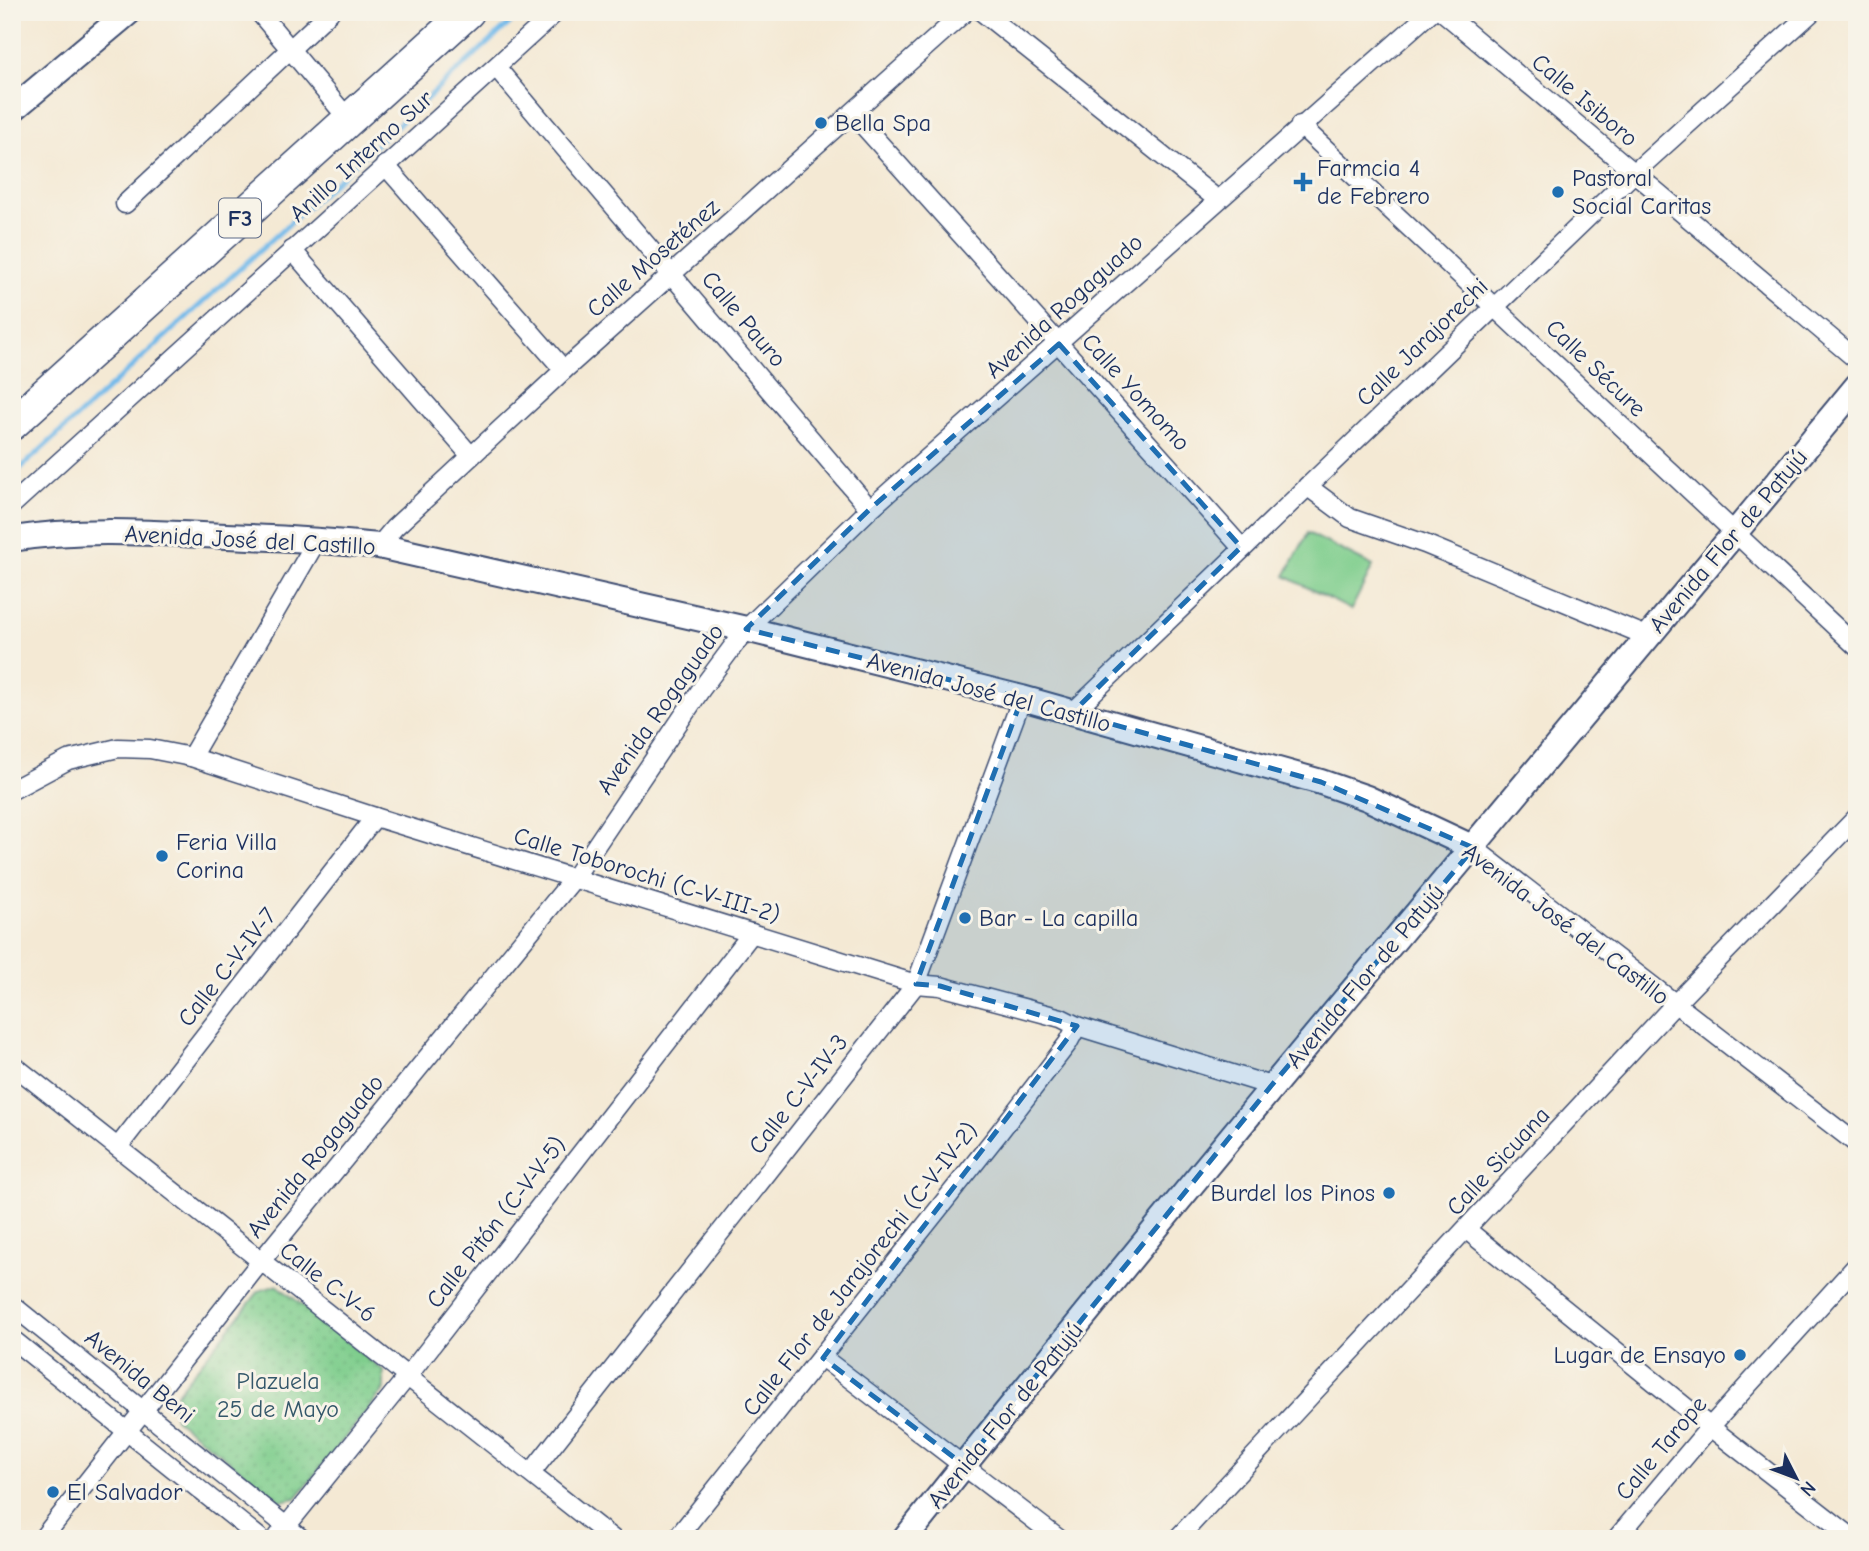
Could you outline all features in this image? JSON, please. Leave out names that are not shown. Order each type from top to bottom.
[{"type":"highway","name":"F3","points":[[12,424],[468,12]]},
{"type":"main road","points":[[12,110],[129,12]]},
{"type":"main road","name":"Avenida Flor de Patujú","points":[[905,1539],[1271,1086],[1474,849],[1857,386]]},
{"type":"main road","name":"Avenida José del Castillo","points":[[12,539],[81,533],[144,533],[317,540],[379,546],[746,629],[1022,698],[1321,782],[1367,798],[1474,849]]},
{"type":"street","points":[[259,12],[349,120]]},
{"type":"street","points":[[125,204],[292,51],[330,12]]},
{"type":"street","name":"Anillo Interno Sur","points":[[12,505],[556,12]]},
{"type":"street","name":"Calle Moseténez","points":[[379,546],[394,527],[564,370],[965,12]]},
{"type":"street","points":[[982,12],[1218,200]]},
{"type":"street","name":"Avenida Rogaguado","points":[[42,1539],[261,1261],[574,878],[702,688],[746,629],[870,509],[1059,344],[1300,125],[1431,12]]},
{"type":"street","name":"Calle Isiboro","points":[[1443,12],[1857,360]]},
{"type":"street","name":"Calle Jarajorechi","points":[[1072,713],[1241,547],[1634,173],[1812,12]]},
{"type":"street","name":"Calle Pauro","points":[[496,67],[870,509]]},
{"type":"street","name":"Calle Yomomo","points":[[853,114],[1241,547]]},
{"type":"street","name":"Calle Sécure","points":[[1300,125],[1857,647]]},
{"type":"street","points":[[385,165],[564,370]]},
{"type":"street","points":[[292,250],[471,456]]},
{"type":"street","points":[[1307,486],[1350,518],[1425,544],[1649,637]]},
{"type":"street","points":[[191,757],[317,540]]},
{"type":"street","name":"Calle C-V-IV-3","points":[[531,1473],[916,984],[1022,698]]},
{"type":"street","name":"Calle Toborochi (C-V-III-2)","points":[[12,790],[68,760],[118,748],[150,749],[191,757],[374,817],[916,984],[940,986],[1061,1018],[1077,1026],[1271,1086]]},
{"type":"street","name":"Calle C-V-IV-7","points":[[118,1147],[374,817]]},
{"type":"street","name":"Calle Sicuana","points":[[1177,1539],[1674,1005],[1857,817]]},
{"type":"street","name":"Avenida José del Castillo","points":[[1474,849],[1857,1144]]},
{"type":"street","name":"Calle Pitón (C-V-V-5)","points":[[282,1533],[407,1377],[752,933]]},
{"type":"street","name":"Calle Flor de Jarajorechi (C-V-IV-2)","points":[[676,1539],[823,1358],[998,1135],[1068,1044],[1077,1026]]},
{"type":"street","name":"Calle C-V-6","points":[[12,1064],[613,1539]]},
{"type":"street","points":[[1467,1230],[1710,1427],[1854,1539]]},
{"type":"street","name":"Calle Tarope","points":[[1616,1539],[1710,1427],[1857,1265]]},
{"type":"street","name":"Avenida Beni","points":[[12,1306],[143,1410],[282,1533],[302,1539]]},
{"type":"street","points":[[12,1339],[261,1539]]},
{"type":"street","points":[[823,1358],[1059,1539]]},
{"type":"highlighted area","points":[[1059,344],[1241,547],[1072,713],[1321,782],[1474,848],[1271,1086],[964,1465],[823,1358],[1077,1026],[940,986],[916,984],[1022,698],[746,629],[870,509]]},
{"type":"green space","points":[[1308,533],[1373,566],[1351,610],[1285,576]]},
{"type":"green space","name":"Plazuela 25 de Mayo","points":[[277,1285],[384,1371],[384,1390],[296,1498],[281,1501],[175,1419],[172,1399],[259,1291]]},
{"type":"waterway","points":[[12,476],[522,12]]},
{"type":"place","name":"Bella Spa","points":[[821,123]]},
{"type":"place","name":"Farmcia 4 de Febrero","points":[[1303,182]]},
{"type":"place","name":"Pastoral Social Caritas","points":[[1558,192]]},
{"type":"place","name":"Feria Villa Corina","points":[[162,856]]},
{"type":"place","name":"Bar - La capilla","points":[[965,918]]},
{"type":"place","name":"Burdel los Pinos","points":[[1389,1193]]},
{"type":"place","name":"Lugar de Ensayo","points":[[1740,1355]]},
{"type":"place","name":"El Salvador","points":[[53,1492]]}]
